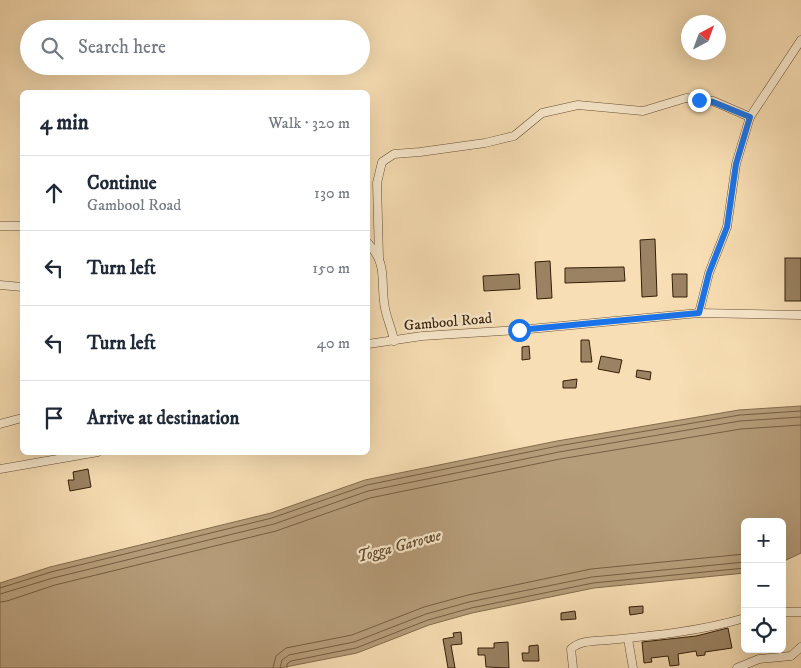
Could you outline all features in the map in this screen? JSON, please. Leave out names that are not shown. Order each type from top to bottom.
[{"type":"street","points":[[699,313],[709,273],[727,227],[736,164],[750,117],[801,40]]},
{"type":"street","points":[[394,341],[384,304],[382,271],[379,258],[377,183],[382,162],[394,154],[486,143],[514,136],[542,113],[578,105],[643,111],[686,98],[713,102],[750,117]]},
{"type":"street","points":[[0,226],[20,226]]},
{"type":"street","points":[[370,246],[379,258]]},
{"type":"street","points":[[0,286],[20,287]]},
{"type":"street","name":"Gambool Road","points":[[370,344],[422,336],[519,330],[699,313],[801,315]]},
{"type":"street","points":[[0,424],[20,419]]},
{"type":"street","points":[[0,469],[81,455]]},
{"type":"street","points":[[786,612],[801,612]]},
{"type":"street","points":[[573,668],[571,649],[579,643],[628,639],[712,626],[741,619]]},
{"type":"street","points":[[628,639],[633,668]]},
{"type":"street","points":[[737,668],[760,659],[791,656],[801,647]]},
{"type":"water","name":"Togga Garowe","points":[[801,406],[801,553],[786,560],[786,518],[741,518],[741,573],[594,588],[472,613],[429,625],[357,653],[280,668],[0,668],[0,583],[50,567],[271,513],[365,480],[557,441],[739,410]]},
{"type":"building","points":[[655,239],[657,296],[642,297],[640,240]]},
{"type":"building","points":[[785,258],[801,258],[801,301],[785,301]]},
{"type":"building","points":[[550,261],[552,298],[537,299],[535,262]]},
{"type":"building","points":[[624,267],[625,281],[565,283],[565,268]]},
{"type":"building","points":[[519,274],[520,289],[484,291],[483,276]]},
{"type":"building","points":[[672,274],[687,274],[687,297],[673,297]]},
{"type":"building","points":[[581,340],[589,340],[592,362],[581,362]]},
{"type":"building","points":[[529,346],[530,359],[522,360],[522,347]]},
{"type":"building","points":[[601,356],[622,360],[619,373],[598,369]]},
{"type":"building","points":[[637,370],[651,372],[650,380],[636,377]]},
{"type":"building","points":[[577,379],[576,388],[563,388],[563,381]]},
{"type":"building","points":[[88,469],[91,487],[70,491],[68,480],[74,480],[73,472]]},
{"type":"building","points":[[643,606],[643,613],[630,615],[629,607]]},
{"type":"building","points":[[575,611],[576,619],[561,620],[561,613]]},
{"type":"building","points":[[728,628],[732,648],[705,652],[705,655],[697,656],[696,651],[678,654],[679,665],[670,666],[668,656],[651,658],[652,662],[644,663],[642,642],[696,636]]},
{"type":"building","points":[[461,632],[462,644],[451,645],[455,668],[448,668],[443,639],[454,637],[453,633]]},
{"type":"building","points":[[508,642],[509,668],[486,667],[485,655],[478,655],[478,648],[494,648],[494,643]]},
{"type":"building","points":[[538,645],[539,661],[523,661],[522,653],[529,653],[529,646]]},
{"type":"route","points":[[519,330],[699,313],[709,273],[727,227],[736,164],[750,117],[713,102],[699,100]]}]
